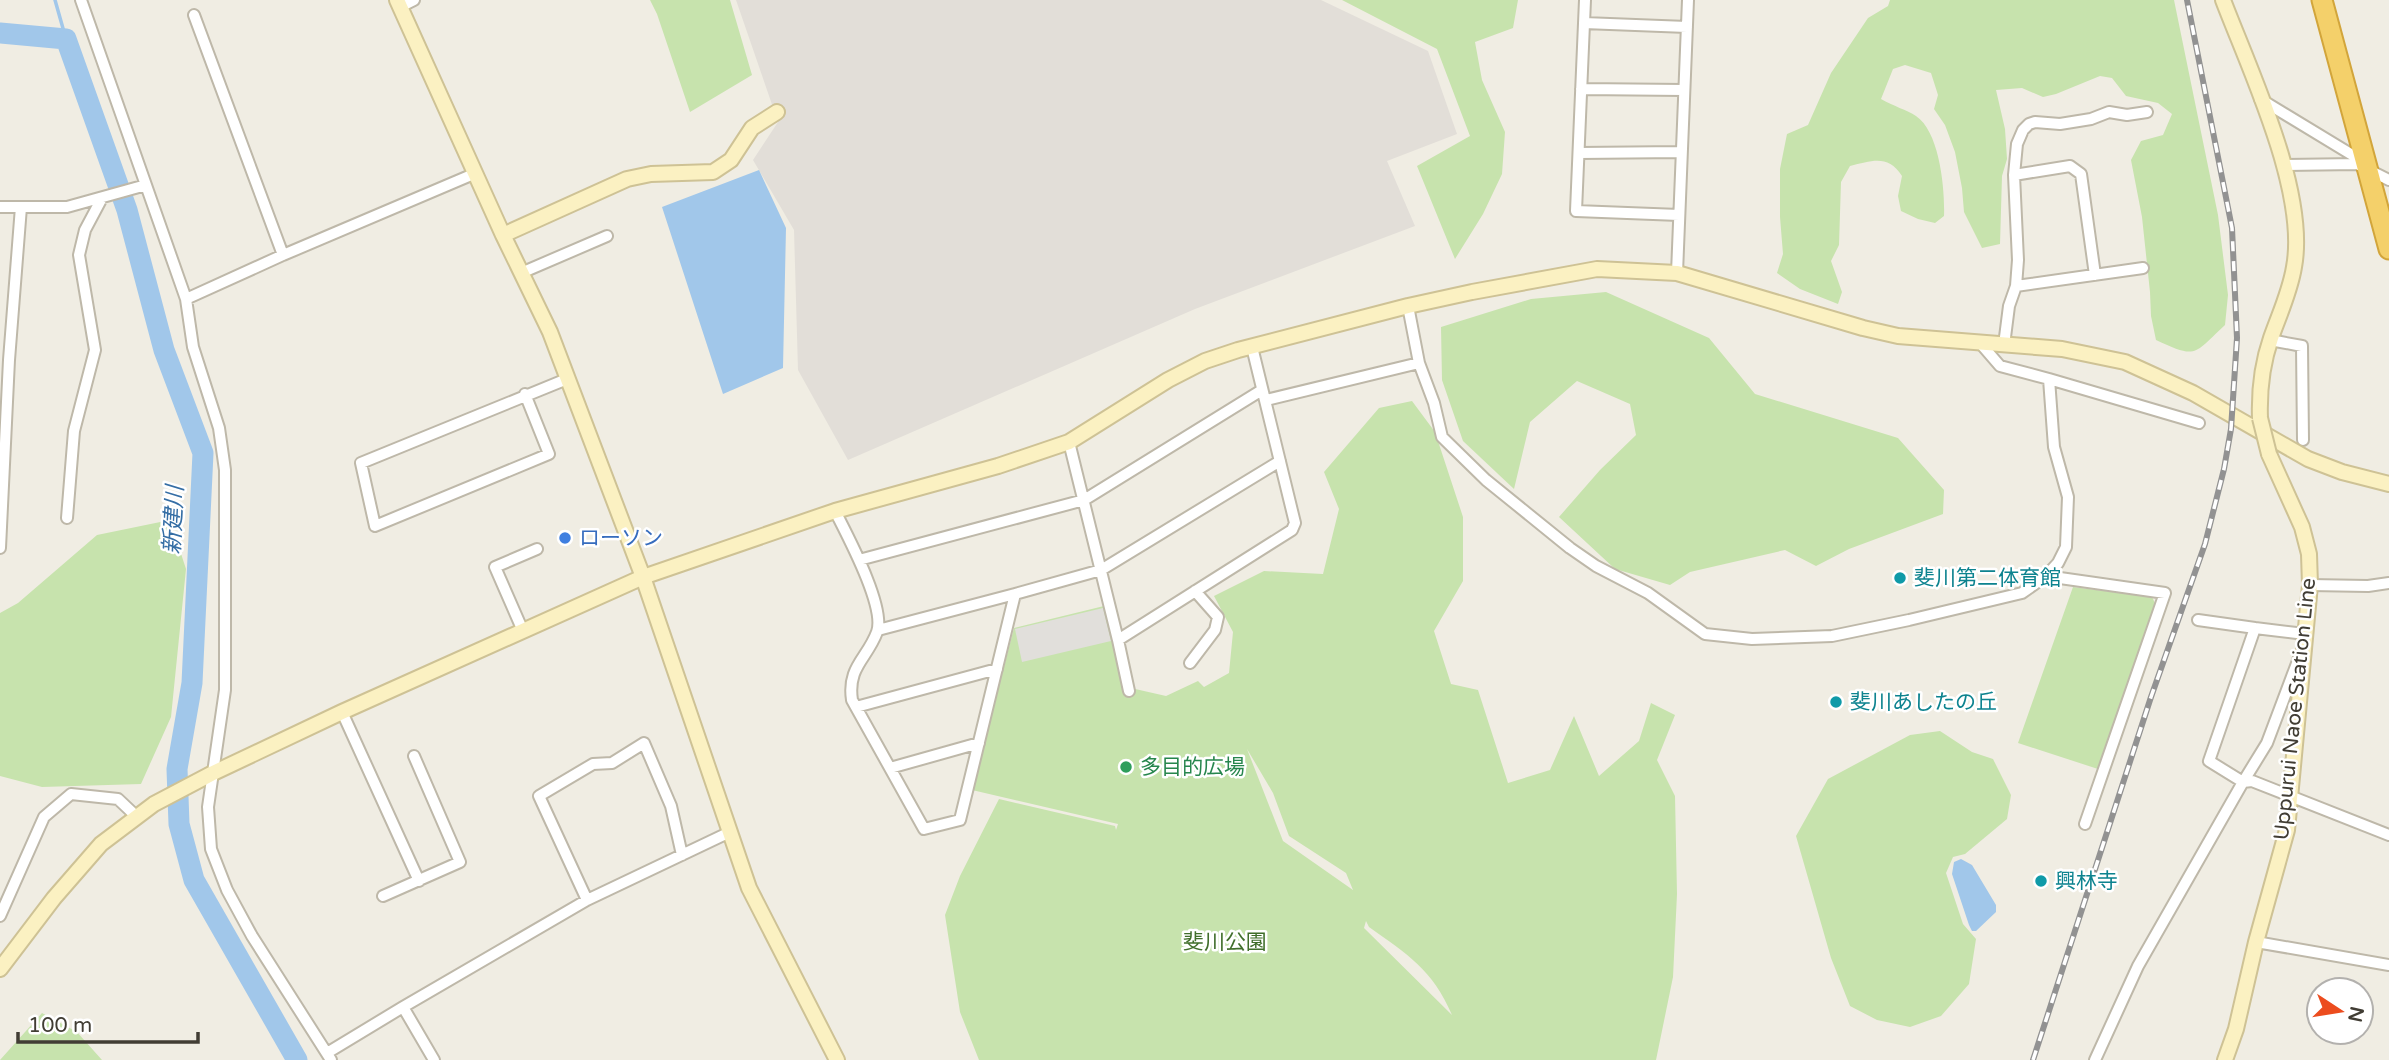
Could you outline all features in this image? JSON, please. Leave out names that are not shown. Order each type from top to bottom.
[{"type":"highway","points":[[2322,0],[2362,166],[2389,249]]},
{"type":"street","points":[[81,0],[186,299],[193,347],[219,428],[225,470],[225,690],[208,807],[211,849],[227,890],[252,936],[329,1057],[403,1006],[587,900],[730,832]]},
{"type":"street","points":[[414,0],[398,3],[550,332],[643,577],[749,888],[837,1060]]},
{"type":"street","points":[[1585,0],[1576,211],[1679,215]]},
{"type":"street","points":[[1677,273],[1688,0]]},
{"type":"street","name":"Uppurui Naoe Station Line","points":[[2223,0],[2285,165],[2297,236],[2294,267],[2262,370],[2260,418],[2269,454],[2302,527],[2309,554],[2310,585],[2287,830],[2256,942],[2236,1029],[2225,1060]]},
{"type":"street","points":[[194,15],[283,255]]},
{"type":"street","points":[[1584,23],[1687,27]]},
{"type":"street","points":[[1581,89],[1684,90]]},
{"type":"street","points":[[2260,99],[2354,156],[2362,166],[2389,180]]},
{"type":"street","points":[[503,235],[627,179],[651,174],[713,172],[731,160],[752,128],[777,112]]},
{"type":"street","points":[[2004,345],[2009,306],[2016,286],[2018,260],[2014,175],[2017,145],[2023,130],[2029,124],[2060,124],[2091,119],[2109,112],[2127,115],[2147,112]]},
{"type":"street","points":[[1578,153],[1681,152]]},
{"type":"street","points":[[2285,165],[2362,166]]},
{"type":"street","points":[[2014,175],[2070,166],[2081,174],[2095,275]]},
{"type":"street","points":[[186,299],[476,173]]},
{"type":"street","points":[[0,207],[67,207],[146,186]]},
{"type":"street","points":[[67,518],[74,431],[95,350],[79,255],[85,230],[102,198]]},
{"type":"street","points":[[1,548],[9,360],[21,207]]},
{"type":"street","points":[[521,273],[607,236]]},
{"type":"street","points":[[2016,286],[2143,268]]},
{"type":"street","points":[[0,969],[54,898],[102,844],[153,804],[342,712],[643,577],[835,511],[1009,463],[1069,442],[1168,380],[1205,361],[1408,306],[1597,269],[1677,273],[1898,336],[2062,349],[2125,362],[2193,393],[2308,459],[2342,472],[2389,484]]},
{"type":"street","points":[[1408,306],[1419,363],[1434,403],[1442,437],[1486,480],[1570,548],[1596,566],[1648,593],[1705,634],[1752,639],[1832,636],[2022,593],[2046,576],[2058,563],[2066,547],[2068,497],[2054,447],[2049,379]]},
{"type":"street","points":[[2270,340],[2302,346],[2303,440]]},
{"type":"street","points":[[1981,344],[2000,366],[2199,423]]},
{"type":"street","points":[[1118,640],[1292,530],[1295,523],[1252,347]]},
{"type":"street","points":[[859,560],[1084,500],[1264,395],[1419,363]]},
{"type":"street","points":[[526,394],[549,454],[375,526],[361,463],[526,394],[567,379]]},
{"type":"street","points":[[1069,442],[1129,691]]},
{"type":"street","points":[[878,630],[1101,570],[1280,461]]},
{"type":"street","points":[[835,511],[874,597],[878,630],[854,670],[850,686],[852,700],[924,829],[960,820],[1015,594]]},
{"type":"street","points":[[523,631],[495,567],[537,550]]},
{"type":"street","points":[[2046,576],[2165,593],[2085,824]]},
{"type":"street","points":[[2310,585],[2368,586],[2389,583]]},
{"type":"street","points":[[1190,663],[1215,630],[1218,617],[1195,591]]},
{"type":"street","points":[[2095,1060],[2138,966],[2267,743],[2304,641],[2255,628],[2198,620]]},
{"type":"street","points":[[2255,628],[2209,761],[2243,782],[2252,781],[2389,835]]},
{"type":"street","points":[[856,707],[997,670]]},
{"type":"street","points":[[342,712],[419,881]]},
{"type":"street","points":[[587,900],[539,796],[593,764],[612,763],[644,743],[671,806],[681,855]]},
{"type":"street","points":[[890,768],[978,743]]},
{"type":"street","points":[[383,897],[460,862],[414,756]]},
{"type":"street","points":[[0,916],[44,817],[71,794],[118,799],[137,817]]},
{"type":"street","points":[[2256,942],[2389,965]]},
{"type":"street","points":[[403,1006],[434,1060]]},
{"type":"shaded area","points":[[736,0],[1321,0],[1428,51],[1457,134],[1387,161],[1415,226],[1195,309],[848,460],[798,370],[794,230],[753,160],[778,122]]},
{"type":"shaded area","points":[[1103,608],[1111,641],[1022,662],[1015,629]]},
{"type":"green space","points":[[650,0],[730,0],[752,75],[690,112]]},
{"type":"green space","points":[[1342,0],[1518,0],[1513,28],[1475,42],[1482,80],[1505,132],[1502,174],[1483,214],[1455,259],[1417,166],[1470,136],[1437,49]]},
{"type":"green space","points":[[1890,0],[2174,0],[2218,215],[2228,295],[2225,325],[2194,351],[2180,350],[2156,340],[2151,316],[2142,217],[2131,160],[2141,141],[2163,135],[2172,114],[2158,103],[2126,96],[2112,78],[2100,76],[2043,97],[2022,88],[1996,90],[2005,129],[2007,159],[2002,176],[2000,244],[1982,248],[1964,212],[1955,152],[1945,125],[1934,109],[1938,95],[1931,73],[1905,65],[1893,69],[1881,99],[1916,116],[1931,135],[1942,177],[1944,216],[1935,223],[1901,211],[1898,196],[1902,176],[1891,164],[1879,161],[1850,166],[1841,182],[1839,245],[1831,261],[1842,292],[1838,304],[1800,289],[1777,273],[1783,254],[1780,169],[1787,134],[1808,125],[1831,73],[1868,18],[1888,6]]},
{"type":"green space","points":[[1606,292],[1709,338],[1755,394],[1898,438],[1944,490],[1943,514],[1849,549],[1816,566],[1785,550],[1690,572],[1670,585],[1615,569],[1559,517],[1600,470],[1636,435],[1630,404],[1577,381],[1530,422],[1514,489],[1463,441],[1442,380],[1441,327],[1531,299]]},
{"type":"green space","name":"斐川公園","points":[[1412,401],[1435,432],[1463,517],[1463,581],[1434,631],[1451,684],[1478,690],[1508,783],[1550,770],[1574,716],[1599,776],[1639,741],[1651,703],[1675,715],[1657,760],[1675,796],[1677,894],[1673,977],[1656,1060],[979,1060],[960,1012],[945,915],[960,876],[999,799],[1115,826],[1116,830],[1118,824],[972,790],[1014,628],[1104,606],[1122,686],[1166,696],[1198,681],[1204,687],[1229,673],[1233,632],[1214,596],[1264,571],[1323,574],[1339,509],[1324,472],[1379,408]],"holes":[[[1247,749],[1273,793],[1289,836],[1346,873],[1353,890],[1283,841]],[[1366,921],[1369,927],[1418,964],[1445,999],[1452,1015],[1364,928]]]},
{"type":"green space","points":[[170,520],[186,569],[171,717],[141,784],[42,787],[0,776],[0,613],[18,603],[97,535]]},
{"type":"green space","points":[[2073,587],[2152,597],[2156,605],[2098,769],[2018,743]]},
{"type":"green space","points":[[1940,731],[1972,752],[1993,759],[2011,795],[2007,819],[1965,854],[1953,857],[1946,873],[1963,924],[1976,939],[1969,984],[1941,1016],[1910,1027],[1877,1020],[1850,1006],[1831,958],[1796,836],[1828,779],[1910,735]]},
{"type":"green space","points":[[42,1013],[77,1032],[102,1060],[0,1060]]},
{"type":"water","points":[[759,170],[786,228],[783,368],[723,394],[662,207]]},
{"type":"water","points":[[1961,859],[1972,865],[1996,905],[1996,912],[1976,931],[1972,931],[1969,925],[1952,874],[1954,862]]},
{"type":"waterway","points":[[55,0],[66,39]]},
{"type":"waterway","name":"新建川","points":[[0,33],[66,39],[127,210],[164,350],[203,453],[192,683],[177,769],[179,824],[194,880],[297,1060]]},
{"type":"railway","points":[[2033,1060],[2151,697],[2205,544],[2231,429],[2237,338],[2232,228],[2187,0]]},
{"type":"place","name":"ローソン","points":[[565,538]]},
{"type":"place","name":"斐川第二体育館","points":[[1900,578]]},
{"type":"place","name":"斐川あしたの丘","points":[[1836,702]]},
{"type":"place","name":"多目的広場","points":[[1126,767]]},
{"type":"place","name":"興林寺","points":[[2041,881]]}]
